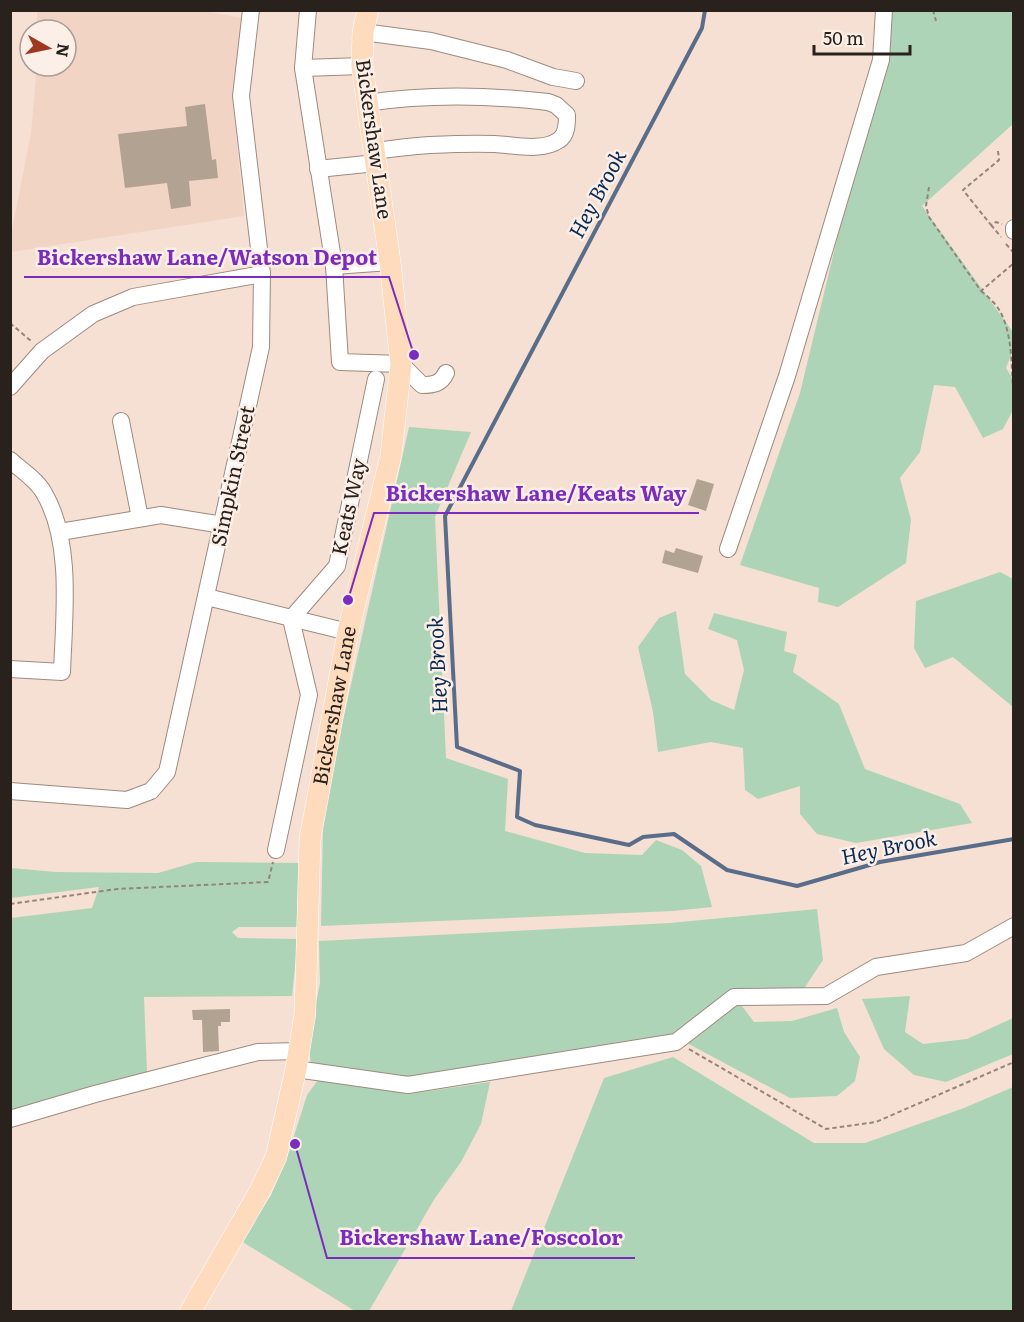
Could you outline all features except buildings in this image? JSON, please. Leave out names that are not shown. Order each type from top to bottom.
[{"type":"main road","name":"Bickershaw Lane","points":[[190,1311],[260,1191],[276,1157],[298,1060],[305,1004],[310,839],[348,632],[392,456],[401,364],[390,262],[362,66],[363,32],[368,10]]},
{"type":"street","name":"Simpkin Street","points":[[10,791],[127,800],[151,791],[167,772],[261,347],[262,274],[241,96],[252,10]]},
{"type":"street","points":[[308,10],[303,68],[334,266],[340,362],[401,364],[422,385],[433,385],[443,380],[446,374]]},
{"type":"street","points":[[728,549],[787,376],[881,60],[884,10]]},
{"type":"street","points":[[363,32],[431,41],[507,60],[553,77],[576,81]]},
{"type":"street","points":[[303,68],[362,66]]},
{"type":"street","points":[[318,169],[428,145],[531,146],[550,144],[564,136],[567,124],[567,115],[556,105],[548,102],[488,97],[426,97],[366,103]]},
{"type":"street","points":[[334,266],[390,262]]},
{"type":"street","points":[[10,387],[42,351],[93,314],[133,297],[262,274]]},
{"type":"street","name":"Keats Way","points":[[291,619],[337,566],[376,379]]},
{"type":"street","points":[[121,421],[140,518]]},
{"type":"street","points":[[10,460],[44,491],[60,532],[65,597],[62,672],[10,669]]},
{"type":"street","points":[[60,532],[160,515],[223,525]]},
{"type":"street","points":[[207,597],[348,632]]},
{"type":"street","points":[[276,850],[309,695],[291,619]]},
{"type":"street","points":[[10,1119],[95,1094],[258,1052],[408,1085],[676,1042],[734,997],[826,996],[876,967],[966,953],[1014,926]]},
{"type":"path","points":[[933,10],[936,21]]},
{"type":"path","points":[[998,151],[999,160],[963,190],[991,225],[996,222],[1013,230]]},
{"type":"path","points":[[929,187],[926,206],[928,217],[981,291],[998,308],[1005,324],[1014,402]]},
{"type":"path","points":[[981,291],[1014,263]]},
{"type":"path","points":[[10,323],[42,351]]},
{"type":"path","points":[[10,904],[117,889],[268,882],[276,850]]},
{"type":"path","points":[[676,1042],[826,1129],[876,1122],[1014,1062]]},
{"type":"shaded area","points":[[198,10],[242,18],[232,95],[244,216],[11,252],[11,235],[31,133],[36,78],[78,78],[78,18],[37,18],[37,11]]},
{"type":"green space","points":[[885,11],[1013,11],[1013,124],[922,206],[1013,332],[1013,350],[1006,368],[1013,379],[1013,410],[1003,429],[983,438],[955,387],[934,385],[920,452],[900,478],[911,520],[906,563],[838,607],[818,602],[819,588],[740,565],[800,393],[877,73]]},
{"type":"green space","points":[[409,427],[471,432],[435,517],[446,758],[508,779],[505,831],[585,853],[642,855],[656,840],[682,850],[701,866],[712,907],[673,911],[321,926],[323,825],[330,778]]},
{"type":"green space","points":[[1000,572],[1013,579],[1013,707],[953,657],[925,668],[914,648],[916,601]]},
{"type":"green space","points":[[676,611],[685,674],[711,700],[734,710],[744,670],[737,640],[708,629],[714,613],[787,632],[784,651],[797,655],[793,672],[839,704],[865,769],[960,804],[972,823],[856,843],[817,834],[800,814],[800,786],[758,799],[745,790],[743,748],[711,742],[658,752],[653,712],[638,647],[659,618]]},
{"type":"green space","points":[[196,862],[301,863],[298,927],[239,927],[232,932],[238,938],[298,939],[292,996],[144,997],[147,1073],[11,1110],[11,918],[92,908],[99,887],[11,898],[11,868],[56,872],[158,873]]},
{"type":"green space","points":[[817,909],[823,960],[803,990],[731,993],[673,1036],[410,1077],[336,1071],[311,1063],[308,1043],[320,983],[319,941],[670,923]]},
{"type":"green space","points":[[910,996],[905,1032],[923,1044],[967,1039],[1013,1018],[1013,1054],[946,1082],[914,1075],[884,1049],[862,999]]},
{"type":"green space","points":[[732,1006],[742,1006],[754,1022],[792,1021],[837,1008],[844,1032],[860,1057],[855,1081],[837,1096],[790,1098],[685,1042]]},
{"type":"green space","points":[[673,1057],[814,1143],[865,1143],[964,1108],[1013,1087],[1013,1311],[511,1311],[604,1078]]},
{"type":"green space","points":[[318,1080],[409,1094],[490,1082],[481,1124],[461,1162],[435,1198],[369,1311],[355,1311],[241,1241],[271,1195],[288,1155],[307,1095]]},
{"type":"waterway","name":"Hey Brook","points":[[705,10],[702,28],[445,516],[457,747],[520,771],[517,817],[535,825],[629,845],[643,837],[674,834],[727,870],[797,886],[880,862],[1014,839]]},
{"type":"place","name":"Bickershaw Lane/Watson Depot","points":[[414,355]]},
{"type":"place","name":"Bickershaw Lane/Keats Way","points":[[348,600]]},
{"type":"place","name":"Bickershaw Lane/Foscolor","points":[[295,1144]]}]
